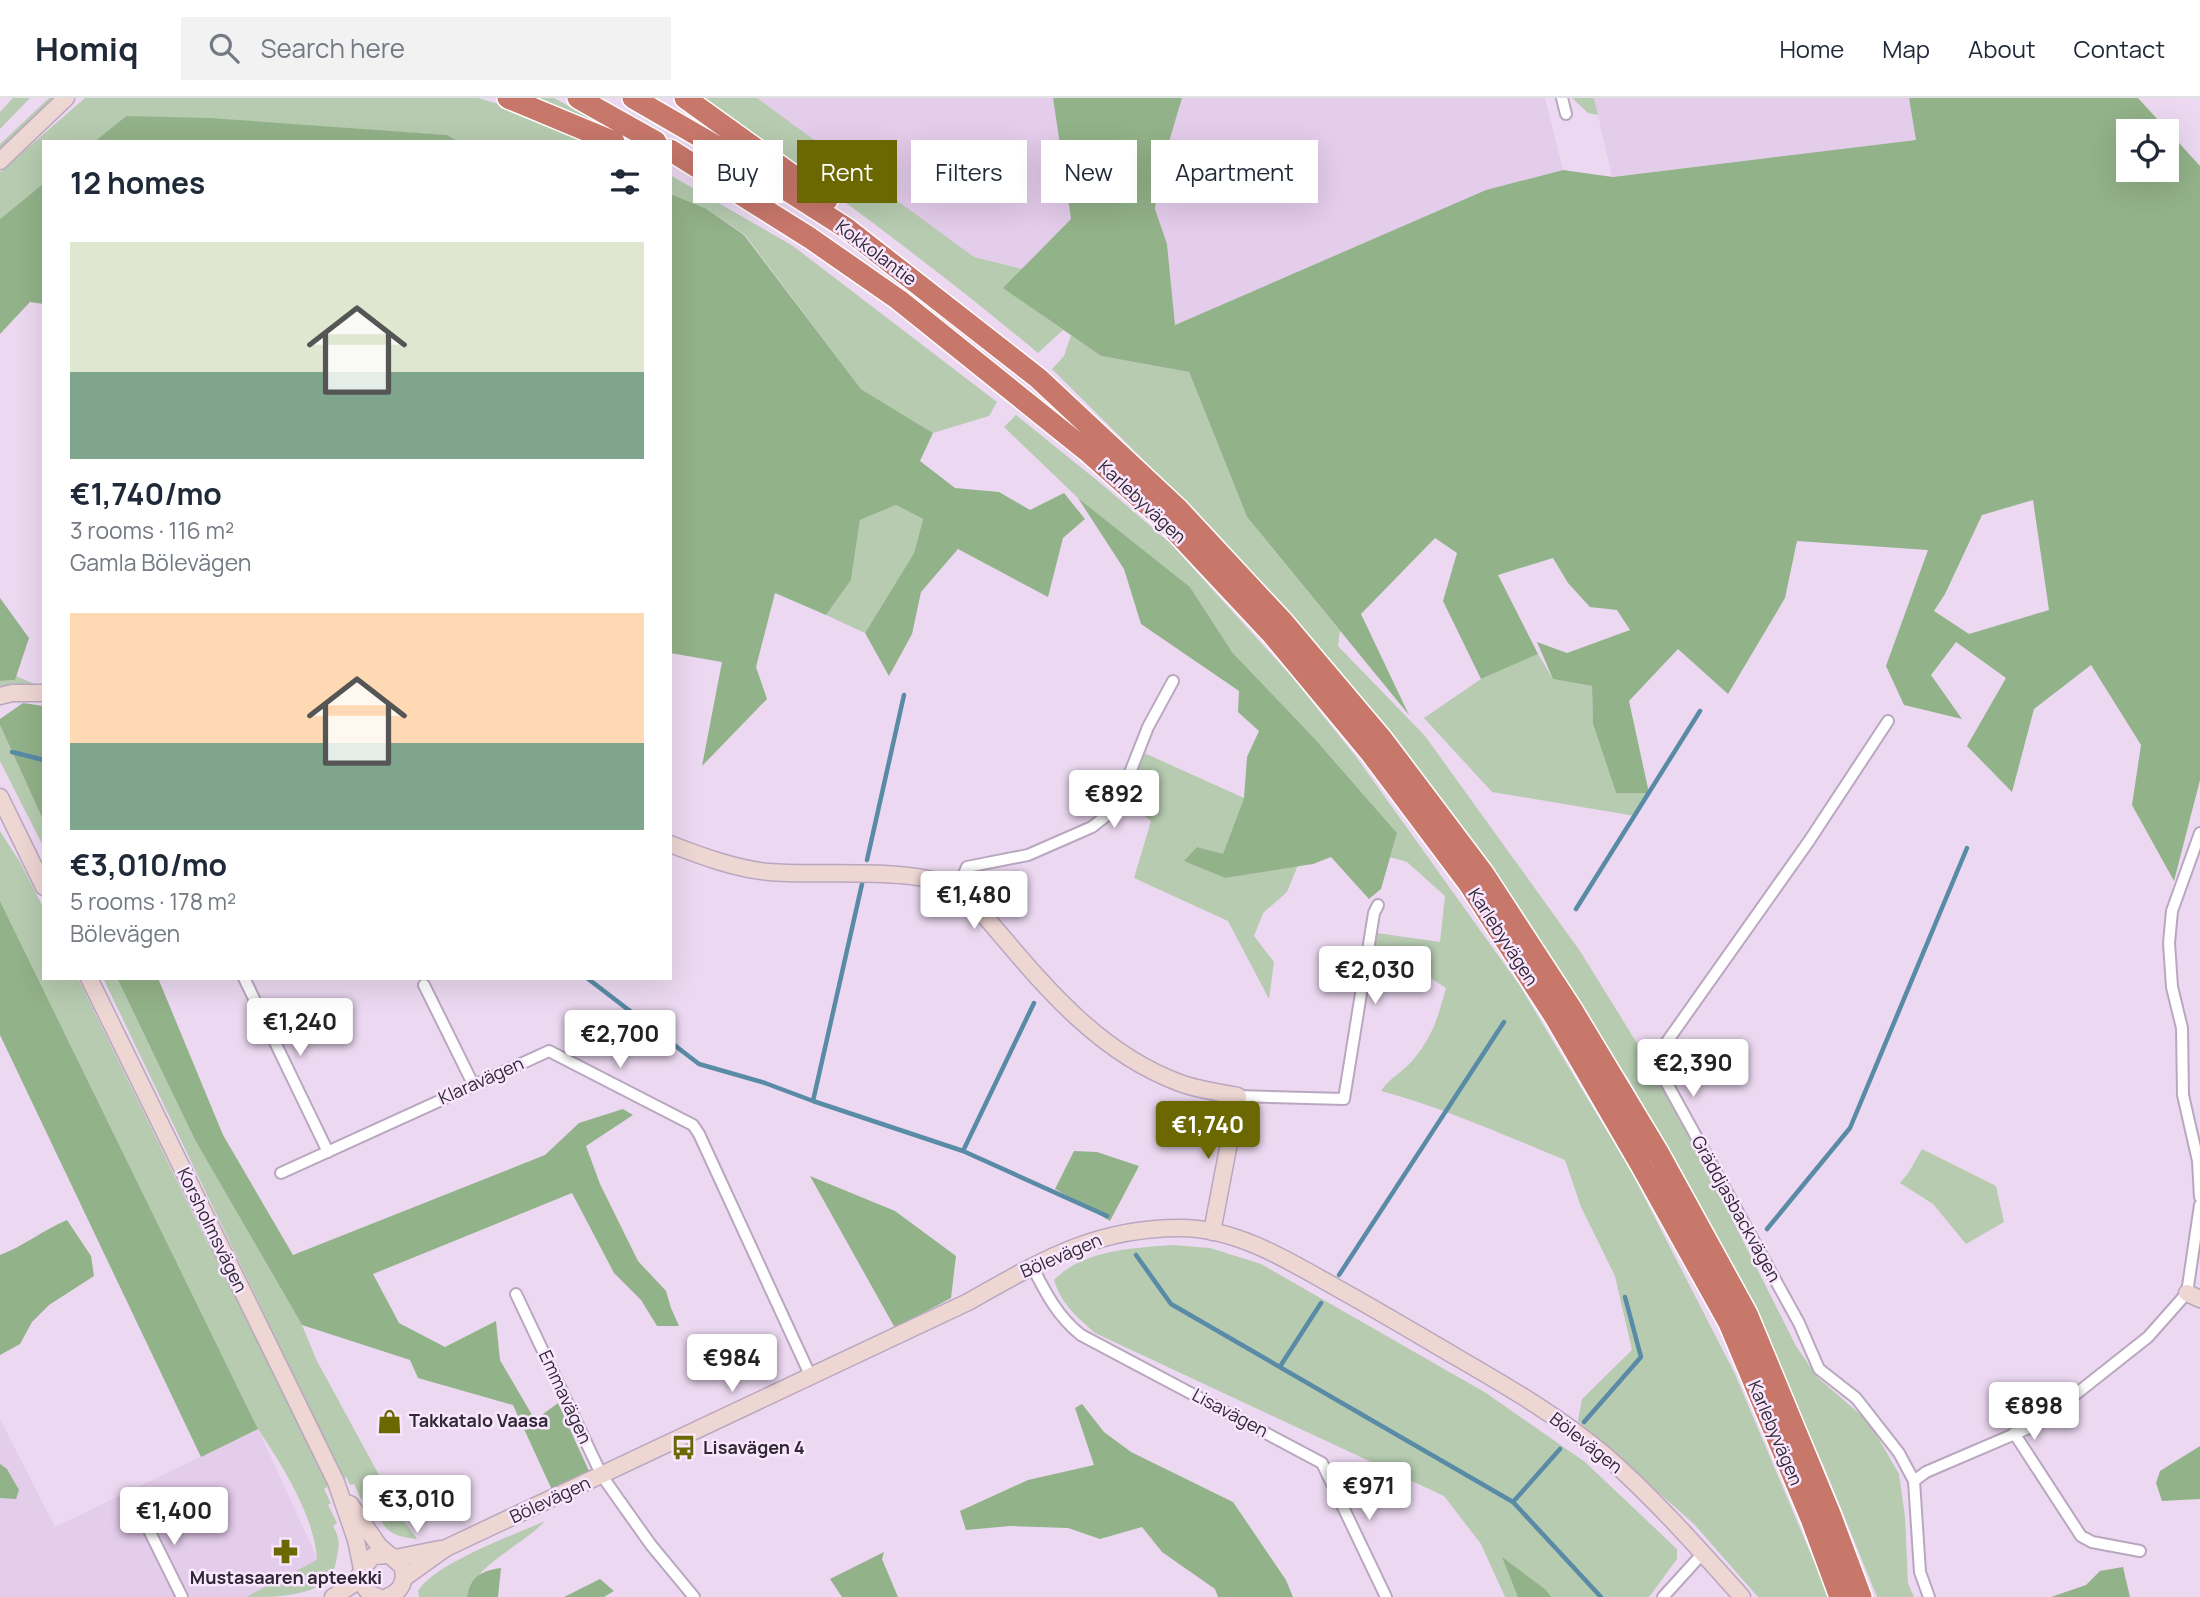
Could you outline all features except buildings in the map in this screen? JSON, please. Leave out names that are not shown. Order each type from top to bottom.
[{"type":"highway","points":[[508,98],[609,140]]},
{"type":"highway","points":[[578,98],[652,140]]},
{"type":"highway","name":"Kokkolantie","points":[[633,98],[735,157],[846,228],[1038,378]]},
{"type":"highway","points":[[685,98],[829,202],[846,228]]},
{"type":"highway","name":"Kokkolantie","points":[[672,151],[693,163]]},
{"type":"highway","points":[[672,165],[693,166]]},
{"type":"highway","name":"Kokkolantie","points":[[756,203],[899,300],[1007,387]]},
{"type":"highway","name":"Karlebyvägen","points":[[1038,378],[1178,509],[1284,623],[1382,739],[1483,873],[1571,1008],[1659,1154],[1747,1314],[1830,1514],[1861,1597]]},
{"type":"highway","name":"Karlebyvägen","points":[[1007,387],[1087,451],[1169,524],[1272,634],[1370,752],[1469,884],[1555,1017],[1729,1323],[1812,1521],[1840,1597]]},
{"type":"main road","points":[[0,161],[66,98]]},
{"type":"main road","points":[[0,696],[12,693],[42,693]]},
{"type":"main road","points":[[0,797],[42,883]]},
{"type":"main road","points":[[672,845],[764,872],[804,875],[907,875],[958,888],[965,893],[1068,1011],[1107,1044],[1182,1084],[1238,1096],[1212,1233]]},
{"type":"main road","name":"Korsholmsvägen","points":[[90,980],[336,1482],[370,1534],[402,1566],[404,1586]]},
{"type":"main road","name":"Bölevägen","points":[[333,1597],[355,1583],[373,1556],[446,1548],[968,1302],[1032,1266],[1087,1241],[1147,1229],[1183,1228],[1212,1233],[1277,1254],[1561,1421],[1654,1499],[1742,1597]]},
{"type":"main road","name":"Korsholmsvägen","points":[[336,1482],[356,1540],[361,1571]]},
{"type":"main road","name":"Bölevägen","points":[[387,1597],[397,1592],[446,1548]]},
{"type":"main road","points":[[361,1571],[362,1585],[375,1597]]},
{"type":"street","points":[[1562,98],[1566,114]]},
{"type":"street","points":[[958,888],[967,867],[1028,855],[1092,827],[1116,808],[1147,727],[1173,681]]},
{"type":"street","name":"Gräddjasbackvägen","points":[[1888,721],[1809,841],[1654,1060],[1798,1323],[1819,1369],[1856,1398],[1886,1434],[1914,1481]]},
{"type":"street","points":[[2200,833],[2172,911],[2169,943],[2172,987],[2182,1028],[2183,1095],[2198,1161],[2200,1197]]},
{"type":"street","points":[[1238,1096],[1344,1099],[1374,913],[1378,905]]},
{"type":"street","points":[[245,980],[328,1152]]},
{"type":"street","points":[[425,985],[473,1084]]},
{"type":"street","name":"Klaravägen","points":[[281,1173],[549,1051],[693,1125],[811,1377]]},
{"type":"street","points":[[1929,1597],[1920,1572],[1914,1481],[1926,1472],[2038,1424],[2107,1371],[2193,1296],[2200,1205]]},
{"type":"street","name":"Lisavägen","points":[[1032,1266],[1067,1324],[1081,1335],[1322,1463],[1386,1597]]},
{"type":"street","name":"Emmavägen","points":[[516,1294],[602,1476],[651,1545],[694,1597]]},
{"type":"street","points":[[2014,1433],[2081,1536],[2092,1542],[2140,1551]]},
{"type":"street","points":[[139,1510],[181,1597]]},
{"type":"street","points":[[1663,1597],[1703,1553]]},
{"type":"shaded area","points":[[727,98],[1053,98],[1059,140],[1041,140],[1041,203],[1069,203],[1071,219],[1003,288],[880,203],[897,203],[897,140],[797,140],[797,146]]},
{"type":"shaded area","points":[[1182,98],[1545,98],[1563,170],[1486,190],[1175,325],[1167,244],[1155,209],[1156,203],[1318,203],[1318,140],[1170,140]]},
{"type":"shaded area","points":[[1594,98],[1909,98],[1916,140],[1612,177]]},
{"type":"shaded area","points":[[0,1419],[55,1527],[258,1429],[318,1560],[246,1597],[0,1597]]},
{"type":"green space","points":[[13,98],[30,98],[0,129],[0,112]]},
{"type":"green space","points":[[49,98],[54,98],[0,149],[0,144]]},
{"type":"green space","points":[[85,98],[478,98],[509,107],[594,140],[456,140],[447,135],[126,116],[96,140],[42,140],[42,185],[0,219],[0,172]]},
{"type":"green space","points":[[531,98],[554,98],[599,123]]},
{"type":"green space","points":[[702,98],[757,98],[814,140],[797,140],[797,167],[783,157],[783,140],[760,140]]},
{"type":"green space","points":[[1053,98],[1182,98],[1170,140],[1151,140],[1151,203],[1156,203],[1155,209],[1167,244],[1175,325],[1486,190],[1563,170],[1613,177],[1916,140],[1909,98],[2138,98],[2157,119],[2116,119],[2116,182],[2179,182],[2179,143],[2200,166],[2200,780],[2174,881],[2132,805],[2141,745],[2091,665],[2034,709],[2012,792],[1967,746],[2006,678],[1956,642],[1931,675],[1962,719],[1904,705],[1886,666],[1928,550],[1797,541],[1785,598],[1728,694],[1678,649],[1629,701],[1649,793],[1616,793],[1593,724],[1592,686],[1553,679],[1537,642],[1567,653],[1630,630],[1617,610],[1590,607],[1568,583],[1553,558],[1498,575],[1538,654],[1481,679],[1443,601],[1457,553],[1435,538],[1361,614],[1409,715],[1247,517],[1189,372],[1101,356],[1003,288],[1071,219],[1069,203],[1137,203],[1137,140],[1059,140]],"holes":[[[2033,500],[2049,610],[1969,634],[1934,611],[1945,594],[1982,515]]]},
{"type":"green space","points":[[1572,98],[1594,98],[1598,115],[1588,113]]},
{"type":"green space","points":[[126,116],[209,118],[447,135],[456,140],[96,140]]},
{"type":"green space","points":[[672,176],[693,188],[693,203],[719,203],[793,246],[997,402],[989,416],[933,433],[861,389],[745,235],[705,208],[672,195]]},
{"type":"green space","points":[[42,185],[42,304],[30,302],[0,334],[0,219]]},
{"type":"green space","points":[[672,195],[705,208],[744,235],[861,389],[933,433],[920,461],[955,488],[999,492],[1030,510],[1064,493],[1085,519],[1063,538],[1048,597],[958,549],[921,592],[912,634],[889,676],[865,633],[914,553],[923,519],[896,505],[860,520],[851,580],[826,615],[775,593],[756,667],[767,699],[702,766],[722,662],[672,653]]},
{"type":"green space","points":[[897,201],[974,257],[1022,269],[1004,288],[1063,330],[1038,353],[846,203],[897,203]]},
{"type":"green space","points":[[1071,335],[1101,356],[1189,372],[1247,517],[1340,631],[1338,646],[1425,736],[1580,951],[1656,1074],[1796,1346],[1817,1377],[1869,1422],[1899,1474],[1905,1517],[1908,1583],[1914,1597],[1877,1597],[1825,1469],[1746,1295],[1631,1083],[1502,886],[1368,705],[1216,532],[1052,369],[1064,356]]},
{"type":"green space","points":[[1016,415],[1171,544],[1292,677],[1357,758],[1520,986],[1632,1173],[1735,1374],[1829,1597],[1758,1597],[1694,1524],[1578,1421],[1582,1399],[1632,1350],[1615,1276],[1581,1207],[1565,1160],[1451,1114],[1381,1091],[1413,1060],[1425,1043],[1446,988],[1429,977],[1373,964],[1377,933],[1440,942],[1445,896],[1407,862],[1390,857],[1397,833],[1314,738],[1232,652],[1190,587],[1078,498],[1004,427]]},
{"type":"green space","points":[[1078,498],[1190,587],[1232,652],[1314,738],[1397,833],[1381,889],[1369,899],[1331,857],[1313,864],[1225,878],[1184,861],[1197,847],[1223,854],[1244,798],[1247,757],[1259,731],[1238,712],[1239,691],[1141,624],[1124,569]]},
{"type":"green space","points":[[896,505],[923,519],[914,553],[865,633],[826,615],[851,580],[860,520]]},
{"type":"green space","points":[[0,598],[29,638],[15,680],[0,681]]},
{"type":"green space","points":[[1538,654],[1553,679],[1592,686],[1593,724],[1616,793],[1649,793],[1635,816],[1492,792],[1424,718],[1481,679]]},
{"type":"green space","points":[[16,676],[37,685],[0,689],[0,681],[15,680]]},
{"type":"green space","points":[[23,703],[42,706],[42,818],[0,725],[0,719]]},
{"type":"green space","points":[[0,725],[42,818],[42,844],[0,761]]},
{"type":"green space","points":[[1142,752],[1244,798],[1223,855],[1198,847],[1185,861],[1225,878],[1298,865],[1287,892],[1263,913],[1254,936],[1274,962],[1269,999],[1228,921],[1134,878],[1151,821],[1125,801]]},
{"type":"green space","points":[[0,831],[20,862],[42,905],[42,980],[79,980],[206,1240],[242,1303],[329,1486],[324,1489],[337,1523],[333,1526],[338,1540],[338,1551],[332,1574],[314,1588],[288,1595],[246,1597],[317,1560],[304,1509],[287,1475],[258,1429],[0,901]]},
{"type":"green space","points":[[0,901],[258,1429],[201,1457],[0,1035]]},
{"type":"green space","points":[[104,980],[118,980],[195,1140],[302,1325],[317,1361],[404,1521],[417,1539],[397,1535],[388,1530],[377,1513],[372,1514],[365,1498],[361,1499],[354,1484],[350,1485],[346,1477],[343,1478]]},
{"type":"green space","points":[[118,980],[159,980],[223,1135],[293,1255],[545,1155],[579,1123],[623,1109],[633,1115],[586,1146],[600,1184],[638,1261],[666,1291],[679,1326],[657,1326],[641,1300],[614,1273],[572,1193],[373,1274],[399,1323],[445,1347],[496,1321],[500,1360],[535,1420],[558,1403],[589,1471],[552,1490],[513,1405],[418,1378],[410,1360],[302,1325],[195,1140]]},
{"type":"green space","points":[[1922,1149],[1996,1186],[2004,1222],[1966,1244],[1933,1204],[1900,1183]]},
{"type":"green space","points":[[1074,1151],[1097,1152],[1139,1166],[1110,1221],[1055,1189]]},
{"type":"green space","points":[[810,1176],[895,1211],[956,1256],[951,1298],[895,1328]]},
{"type":"green space","points":[[67,1220],[91,1256],[94,1276],[49,1305],[32,1322],[20,1344],[0,1355],[0,1255]]},
{"type":"green space","points":[[1173,1245],[1210,1248],[1261,1264],[1486,1393],[1585,1462],[1677,1549],[1677,1559],[1649,1597],[1505,1597],[1481,1544],[1444,1496],[1095,1333],[1076,1316],[1057,1289],[1054,1280],[1079,1262],[1125,1249]]},
{"type":"green space","points":[[1082,1404],[1104,1432],[1131,1452],[1233,1502],[1286,1580],[1293,1597],[1218,1597],[1215,1589],[1162,1552],[1142,1527],[1100,1539],[1068,1528],[1010,1526],[966,1530],[960,1511],[1028,1480],[1094,1465],[1075,1408]]},
{"type":"green space","points":[[2200,1446],[2200,1499],[2162,1501],[2156,1483],[2160,1471]]},
{"type":"green space","points":[[0,1464],[7,1469],[19,1490],[16,1499],[0,1498]]},
{"type":"green space","points":[[545,1521],[489,1565],[471,1586],[467,1597],[419,1597],[418,1591],[427,1581],[457,1560]]},
{"type":"green space","points":[[884,1552],[882,1559],[898,1597],[842,1597],[830,1579]]},
{"type":"green space","points":[[1502,1557],[1546,1590],[1551,1597],[1518,1597]]},
{"type":"green space","points":[[2123,1567],[2130,1597],[2051,1597],[2086,1585],[2100,1571]]},
{"type":"green space","points":[[501,1568],[498,1597],[467,1597],[474,1579],[488,1571]]},
{"type":"green space","points":[[600,1579],[614,1591],[604,1597],[564,1597]]},
{"type":"waterway","points":[[867,860],[904,695]]},
{"type":"waterway","points":[[1576,909],[1700,711]]},
{"type":"waterway","points":[[12,752],[42,760]]},
{"type":"waterway","points":[[1767,1229],[1850,1128],[1967,848]]},
{"type":"waterway","points":[[813,1101],[862,884]]},
{"type":"waterway","points":[[590,980],[699,1064],[765,1083],[963,1151],[1107,1216]]},
{"type":"waterway","points":[[963,1151],[1034,1003]]},
{"type":"waterway","points":[[1339,1275],[1504,1022]]},
{"type":"waterway","points":[[1136,1255],[1171,1304],[1513,1502],[1601,1597]]},
{"type":"waterway","points":[[1584,1422],[1641,1357],[1625,1297]]},
{"type":"waterway","points":[[1281,1365],[1321,1303]]},
{"type":"waterway","points":[[1513,1502],[1560,1449]]},
{"type":"place","name":"Takkatalo Vaasa","points":[[389,1421]]},
{"type":"place","name":"Lisavägen 4","points":[[683,1448]]},
{"type":"place","name":"Mustasaaren apteekki","points":[[286,1551]]}]
